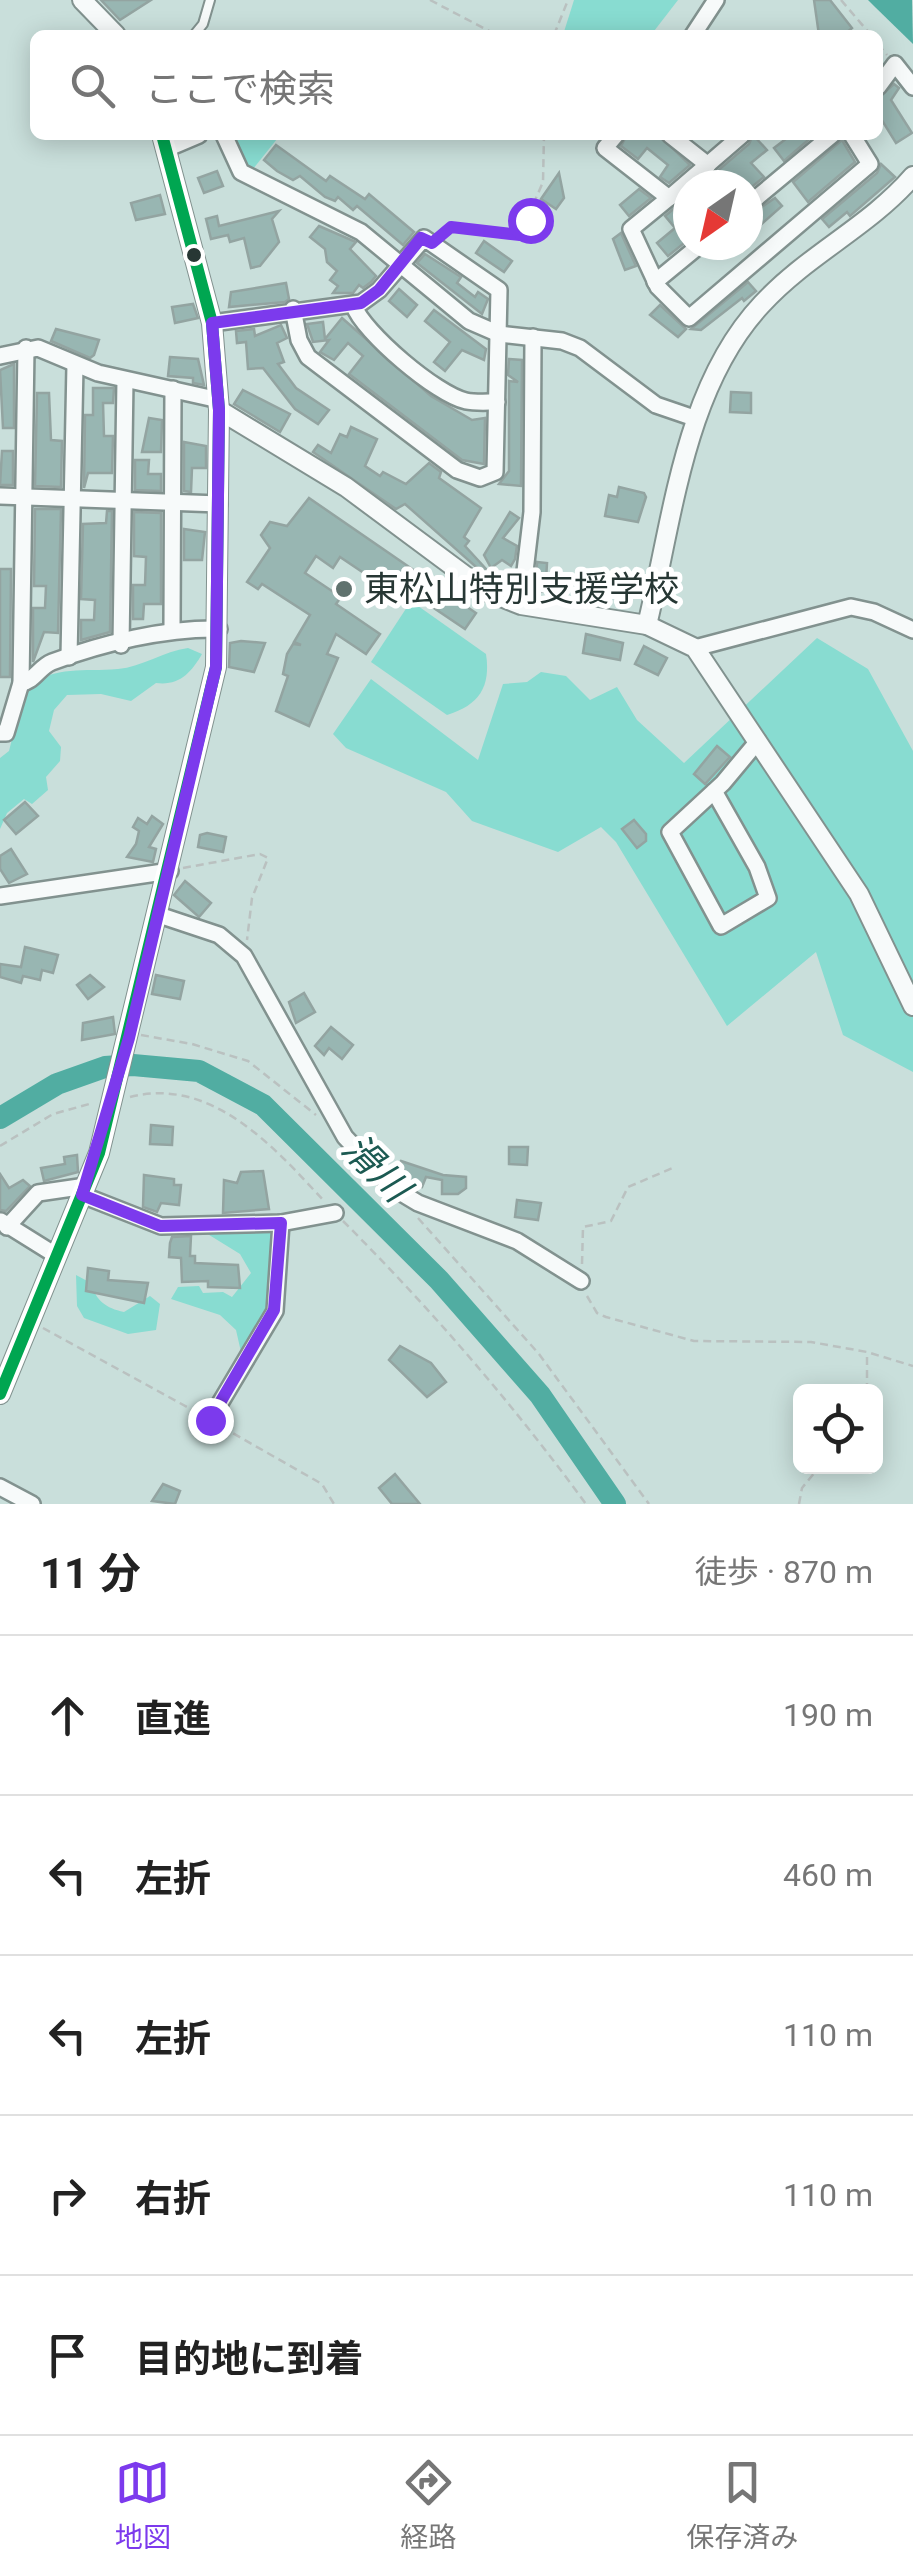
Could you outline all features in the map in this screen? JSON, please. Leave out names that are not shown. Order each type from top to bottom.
[{"type":"street","points":[[82,0],[111,30]]},
{"type":"street","points":[[696,30],[716,0]]},
{"type":"street","points":[[883,81],[895,64],[913,87]]},
{"type":"street","points":[[226,140],[240,172],[348,224],[468,320],[499,334],[580,348],[656,405],[697,420]]},
{"type":"street","points":[[612,140],[605,148],[669,198]]},
{"type":"street","points":[[676,140],[708,165]]},
{"type":"street","points":[[736,140],[630,229],[655,282],[690,318],[870,164],[855,140]]},
{"type":"street","points":[[763,192],[826,140]]},
{"type":"street","points":[[0,1394],[84,1191],[113,1098],[209,704],[219,629],[219,405],[212,323],[164,142]]},
{"type":"street","points":[[647,625],[697,420],[727,350],[763,302],[824,246],[883,209],[913,176]]},
{"type":"street","points":[[212,323],[293,309],[354,306],[371,298],[421,238],[432,243],[498,288],[495,472],[480,478],[468,476],[428,450],[308,356],[299,340],[293,309]]},
{"type":"street","points":[[655,282],[682,260]]},
{"type":"street","points":[[354,306],[366,329],[444,392],[466,401],[497,402]]},
{"type":"street","points":[[521,604],[532,512],[533,337]]},
{"type":"street","points":[[0,733],[6,733],[21,684],[26,348]]},
{"type":"street","points":[[0,356],[26,348],[124,380],[174,388],[219,405],[346,487],[468,581],[521,604],[647,625],[695,648],[859,894],[913,1006]]},
{"type":"street","points":[[69,656],[76,364]]},
{"type":"street","points":[[120,645],[124,380]]},
{"type":"street","points":[[172,628],[174,388]]},
{"type":"street","points":[[0,496],[219,504]]},
{"type":"street","points":[[695,648],[851,608],[874,612],[913,630]]},
{"type":"street","points":[[21,684],[46,665],[69,656],[172,628],[219,629]]},
{"type":"street","points":[[714,791],[757,867],[768,898],[721,926],[670,832],[714,791],[758,741]]},
{"type":"street","points":[[0,896],[170,871]]},
{"type":"street","points":[[159,915],[219,934],[244,956],[346,1137],[403,1195],[517,1242],[580,1281]]},
{"type":"street","points":[[57,1256],[3,1223],[38,1192],[84,1191],[160,1226],[281,1223],[335,1213]]},
{"type":"street","points":[[210,1420],[274,1310],[281,1223]]},
{"type":"street","points":[[0,1486],[32,1504]]},
{"type":"lane","points":[[198,30],[210,0]]},
{"type":"path","points":[[430,0],[487,30]]},
{"type":"path","points":[[556,30],[568,0]]},
{"type":"path","points":[[841,0],[867,30]]},
{"type":"path","points":[[432,243],[451,227],[520,235],[543,182],[544,140]]},
{"type":"path","points":[[170,871],[260,854],[268,858],[252,898],[244,956]]},
{"type":"path","points":[[130,1036],[192,1044],[248,1061],[322,1120]]},
{"type":"path","points":[[0,1146],[80,1103],[142,1094],[176,1094],[208,1104],[262,1136],[430,1311],[511,1404],[586,1504]]},
{"type":"path","points":[[675,1167],[628,1187],[620,1196],[620,1211],[611,1221],[583,1226],[580,1281],[597,1312],[673,1336],[714,1343],[811,1342],[867,1352],[913,1366]]},
{"type":"path","points":[[403,1195],[413,1212],[529,1341],[649,1504]]},
{"type":"path","points":[[30,1321],[322,1484],[334,1504]]},
{"type":"path","points":[[866,1384],[867,1352]]},
{"type":"path","points":[[799,1504],[802,1488],[813,1474]]},
{"type":"shaded area","points":[[574,0],[678,0],[655,30],[565,30]]},
{"type":"shaded area","points":[[868,0],[912,0],[913,44],[874,6]]},
{"type":"shaded area","points":[[232,140],[276,140],[253,169],[241,164]]},
{"type":"shaded area","points":[[411,601],[486,654],[484,685],[475,700],[458,711],[447,715],[371,662]]},
{"type":"shaded area","points":[[817,638],[868,669],[913,751],[913,1072],[843,1035],[816,952],[727,1026],[616,842],[601,827],[558,852],[472,821],[446,792],[346,748],[333,734],[371,679],[478,760],[503,684],[527,682],[541,672],[566,676],[590,700],[617,687],[637,720],[684,763]]},
{"type":"shaded area","points":[[188,648],[202,654],[189,672],[178,680],[156,683],[131,701],[101,694],[67,695],[54,710],[49,731],[61,747],[60,761],[46,777],[48,790],[32,804],[24,799],[7,813],[0,829],[0,758],[9,751],[25,687],[59,672],[127,668]]},
{"type":"shaded area","points":[[207,1229],[268,1229],[276,1239],[269,1307],[241,1352],[236,1330],[220,1315],[171,1299],[178,1287],[199,1286],[203,1293],[223,1292],[232,1297],[251,1273],[240,1254],[206,1233]]},
{"type":"shaded area","points":[[76,1275],[91,1283],[103,1303],[124,1312],[150,1296],[160,1304],[156,1330],[128,1334],[84,1318],[77,1306]]},
{"type":"building","points":[[101,0],[151,0],[120,20]]},
{"type":"building","points":[[814,0],[830,0],[852,28],[850,30],[818,30]]},
{"type":"building","points":[[894,84],[899,88],[891,100],[912,133],[896,143],[883,122],[883,94]]},
{"type":"building","points":[[624,140],[664,140],[690,165],[684,170],[673,170],[669,183],[660,177],[668,165],[647,148],[638,159],[621,146]]},
{"type":"building","points":[[751,140],[758,140],[767,150],[751,163],[758,170],[719,170]]},
{"type":"building","points":[[784,140],[808,140],[784,161],[774,148]]},
{"type":"building","points":[[842,140],[855,162],[808,202],[793,182]]},
{"type":"building","points":[[276,145],[326,181],[330,176],[365,199],[369,194],[414,232],[403,245],[357,206],[353,210],[338,197],[335,201],[325,197],[300,176],[293,180],[277,171],[264,160]]},
{"type":"building","points":[[881,164],[895,177],[850,216],[847,212],[829,227],[822,219],[877,173]]},
{"type":"building","points":[[217,171],[223,186],[204,193],[198,178]]},
{"type":"building","points":[[559,173],[564,198],[556,209],[541,199]]},
{"type":"building","points":[[639,189],[651,198],[629,216],[620,205]]},
{"type":"building","points":[[160,195],[165,214],[136,220],[131,203]]},
{"type":"building","points":[[775,198],[782,206],[763,223],[763,206]]},
{"type":"building","points":[[673,209],[673,226],[665,216]]},
{"type":"building","points":[[279,211],[272,219],[279,242],[260,266],[251,268],[244,238],[230,242],[228,235],[211,239],[206,219],[217,216],[219,226]]},
{"type":"building","points":[[319,226],[356,242],[350,249],[376,276],[371,282],[363,288],[359,285],[353,293],[333,293],[338,286],[330,280],[337,271],[327,262],[325,249],[310,237]]},
{"type":"building","points":[[673,230],[673,252],[668,256],[657,243]]},
{"type":"building","points":[[621,233],[636,266],[625,270],[613,239]]},
{"type":"building","points":[[484,241],[512,261],[504,272],[476,253]]},
{"type":"building","points":[[425,254],[461,277],[457,283],[475,297],[478,292],[488,299],[482,314],[417,263]]},
{"type":"building","points":[[748,282],[756,291],[744,301],[742,298],[701,330],[691,329]]},
{"type":"building","points":[[286,283],[289,299],[285,302],[229,307],[231,292]]},
{"type":"building","points":[[399,289],[417,305],[407,317],[389,301]]},
{"type":"building","points":[[193,304],[198,318],[175,323],[172,307]]},
{"type":"building","points":[[660,305],[686,329],[678,337],[650,315]]},
{"type":"building","points":[[434,310],[486,349],[484,360],[462,350],[445,371],[434,362],[450,342],[425,321]]},
{"type":"building","points":[[342,318],[431,396],[472,420],[485,418],[484,464],[462,460],[349,374],[363,356],[348,343],[334,360],[320,352],[329,340],[313,342],[307,324],[323,322],[325,339]]},
{"type":"building","points":[[281,325],[287,338],[277,343],[284,362],[278,364],[296,388],[329,410],[318,424],[295,409],[263,368],[248,369],[246,342],[237,343],[236,331],[254,329],[255,336]]},
{"type":"building","points":[[56,329],[99,340],[94,355],[90,358],[51,341]]},
{"type":"building","points":[[170,357],[198,359],[204,385],[193,383],[193,378],[168,376]]},
{"type":"building","points":[[509,359],[522,360],[521,486],[499,484],[509,471],[509,381],[518,382],[508,375]]},
{"type":"building","points":[[14,364],[14,428],[3,428],[0,370]]},
{"type":"building","points":[[93,388],[114,388],[113,403],[103,403],[104,436],[113,436],[112,473],[88,473],[84,488],[85,415],[93,415]]},
{"type":"building","points":[[243,390],[290,414],[280,432],[234,404]]},
{"type":"building","points":[[731,392],[751,393],[751,413],[730,412]]},
{"type":"building","points":[[37,393],[49,393],[51,440],[62,441],[61,487],[35,486]]},
{"type":"building","points":[[149,418],[162,420],[161,452],[142,452]]},
{"type":"building","points":[[351,427],[377,439],[365,466],[380,476],[383,472],[406,484],[429,463],[441,472],[439,478],[481,508],[464,537],[469,541],[465,546],[487,570],[484,574],[405,504],[396,509],[313,452],[318,445],[331,453],[340,434],[347,437]]},
{"type":"building","points":[[184,442],[206,446],[206,468],[192,468],[191,492],[184,491]]},
{"type":"building","points":[[2,451],[13,451],[13,485],[0,485]]},
{"type":"building","points":[[135,460],[149,460],[148,474],[161,474],[161,491],[135,490]]},
{"type":"building","points":[[619,487],[644,493],[638,522],[605,516],[609,495],[617,497]]},
{"type":"building","points":[[309,498],[476,613],[465,629],[407,590],[401,598],[340,557],[333,568],[316,556],[305,573],[341,597],[336,604],[380,634],[366,654],[336,634],[327,654],[338,658],[309,726],[276,711],[288,676],[283,674],[287,654],[293,644],[301,645],[294,642],[310,615],[262,584],[258,589],[247,582],[270,548],[261,535],[270,522],[287,526]]},
{"type":"building","points":[[35,509],[61,509],[58,633],[44,632],[33,662],[33,608],[45,608],[46,586],[34,586]]},
{"type":"building","points":[[107,511],[112,511],[110,632],[81,640],[81,620],[94,620],[95,600],[81,599],[83,524],[106,523]]},
{"type":"building","points":[[134,512],[161,513],[161,604],[144,604],[143,619],[133,619],[133,585],[145,585],[146,557],[134,556]]},
{"type":"building","points":[[510,512],[519,518],[503,538],[517,546],[515,559],[511,566],[502,560],[491,568],[484,555]]},
{"type":"building","points":[[184,529],[205,532],[202,560],[184,560]]},
{"type":"building","points":[[537,562],[547,563],[546,581],[561,582],[561,593],[536,591]]},
{"type":"building","points":[[0,569],[11,569],[10,677],[0,677]]},
{"type":"building","points":[[586,634],[623,643],[620,660],[583,653]]},
{"type":"building","points":[[230,643],[265,643],[254,672],[229,667]]},
{"type":"building","points":[[644,646],[667,658],[658,675],[635,664]]},
{"type":"building","points":[[717,746],[730,757],[705,784],[694,774]]},
{"type":"building","points":[[25,802],[38,816],[16,834],[4,820]]},
{"type":"building","points":[[152,816],[163,824],[149,847],[156,849],[153,862],[127,857],[136,844],[139,831],[133,827],[138,818],[147,824]]},
{"type":"building","points":[[634,820],[646,834],[646,841],[637,848],[622,829]]},
{"type":"building","points":[[200,835],[226,837],[223,852],[198,847]]},
{"type":"building","points":[[11,849],[27,874],[9,883],[0,869],[0,856]]},
{"type":"building","points":[[185,881],[211,903],[199,917],[174,895]]},
{"type":"building","points":[[25,947],[58,955],[53,973],[42,970],[40,980],[23,976],[21,983],[0,977],[0,964],[21,967]]},
{"type":"building","points":[[90,975],[104,987],[88,999],[77,985]]},
{"type":"building","points":[[156,975],[184,981],[180,999],[152,994]]},
{"type":"building","points":[[304,993],[315,1012],[296,1023],[289,1002]]},
{"type":"building","points":[[113,1017],[115,1034],[82,1040],[83,1023]]},
{"type":"building","points":[[331,1027],[353,1045],[342,1059],[329,1048],[324,1055],[315,1046]]},
{"type":"building","points":[[151,1125],[173,1127],[172,1145],[150,1144]]},
{"type":"building","points":[[509,1147],[528,1147],[527,1165],[509,1164]]},
{"type":"building","points":[[77,1155],[78,1172],[44,1181],[41,1168],[65,1164],[64,1157]]},
{"type":"building","points":[[401,1161],[443,1175],[466,1177],[466,1188],[458,1194],[442,1194],[442,1180],[426,1177],[422,1187],[414,1185],[395,1174]]},
{"type":"building","points":[[263,1171],[269,1209],[223,1213],[224,1180],[237,1183],[241,1172]]},
{"type":"building","points":[[0,1174],[9,1188],[23,1180],[30,1186],[6,1211],[0,1210]]},
{"type":"building","points":[[144,1175],[174,1179],[174,1185],[181,1185],[179,1205],[161,1203],[157,1212],[143,1207]]},
{"type":"building","points":[[517,1200],[541,1203],[538,1220],[515,1217]]},
{"type":"building","points":[[191,1236],[190,1256],[195,1256],[195,1263],[238,1265],[240,1288],[208,1287],[208,1281],[182,1282],[181,1258],[169,1257],[170,1243],[172,1237]]},
{"type":"building","points":[[88,1268],[109,1271],[108,1280],[148,1283],[144,1303],[86,1291]]},
{"type":"building","points":[[400,1346],[431,1363],[446,1382],[427,1397],[389,1360]]},
{"type":"building","points":[[395,1474],[420,1504],[392,1504],[379,1488]]},
{"type":"building","points":[[163,1484],[180,1491],[175,1504],[152,1501]]},
{"type":"waterway","name":"滑川","points":[[0,1118],[57,1084],[105,1067],[133,1065],[199,1071],[263,1105],[439,1280],[540,1395],[615,1504]]},
{"type":"transit line","points":[[0,1394],[99,1153],[216,667],[219,410],[212,323],[163,140]]},
{"type":"place","name":"東松山特別支援学校","points":[[344,589]]},
{"type":"route","points":[[210,1420],[277,1302],[281,1223],[160,1226],[82,1195],[98,1153],[129,1038],[216,667],[219,410],[212,323],[293,309],[346,308],[371,298],[421,238],[432,243],[451,227],[520,235],[530,220]]}]
